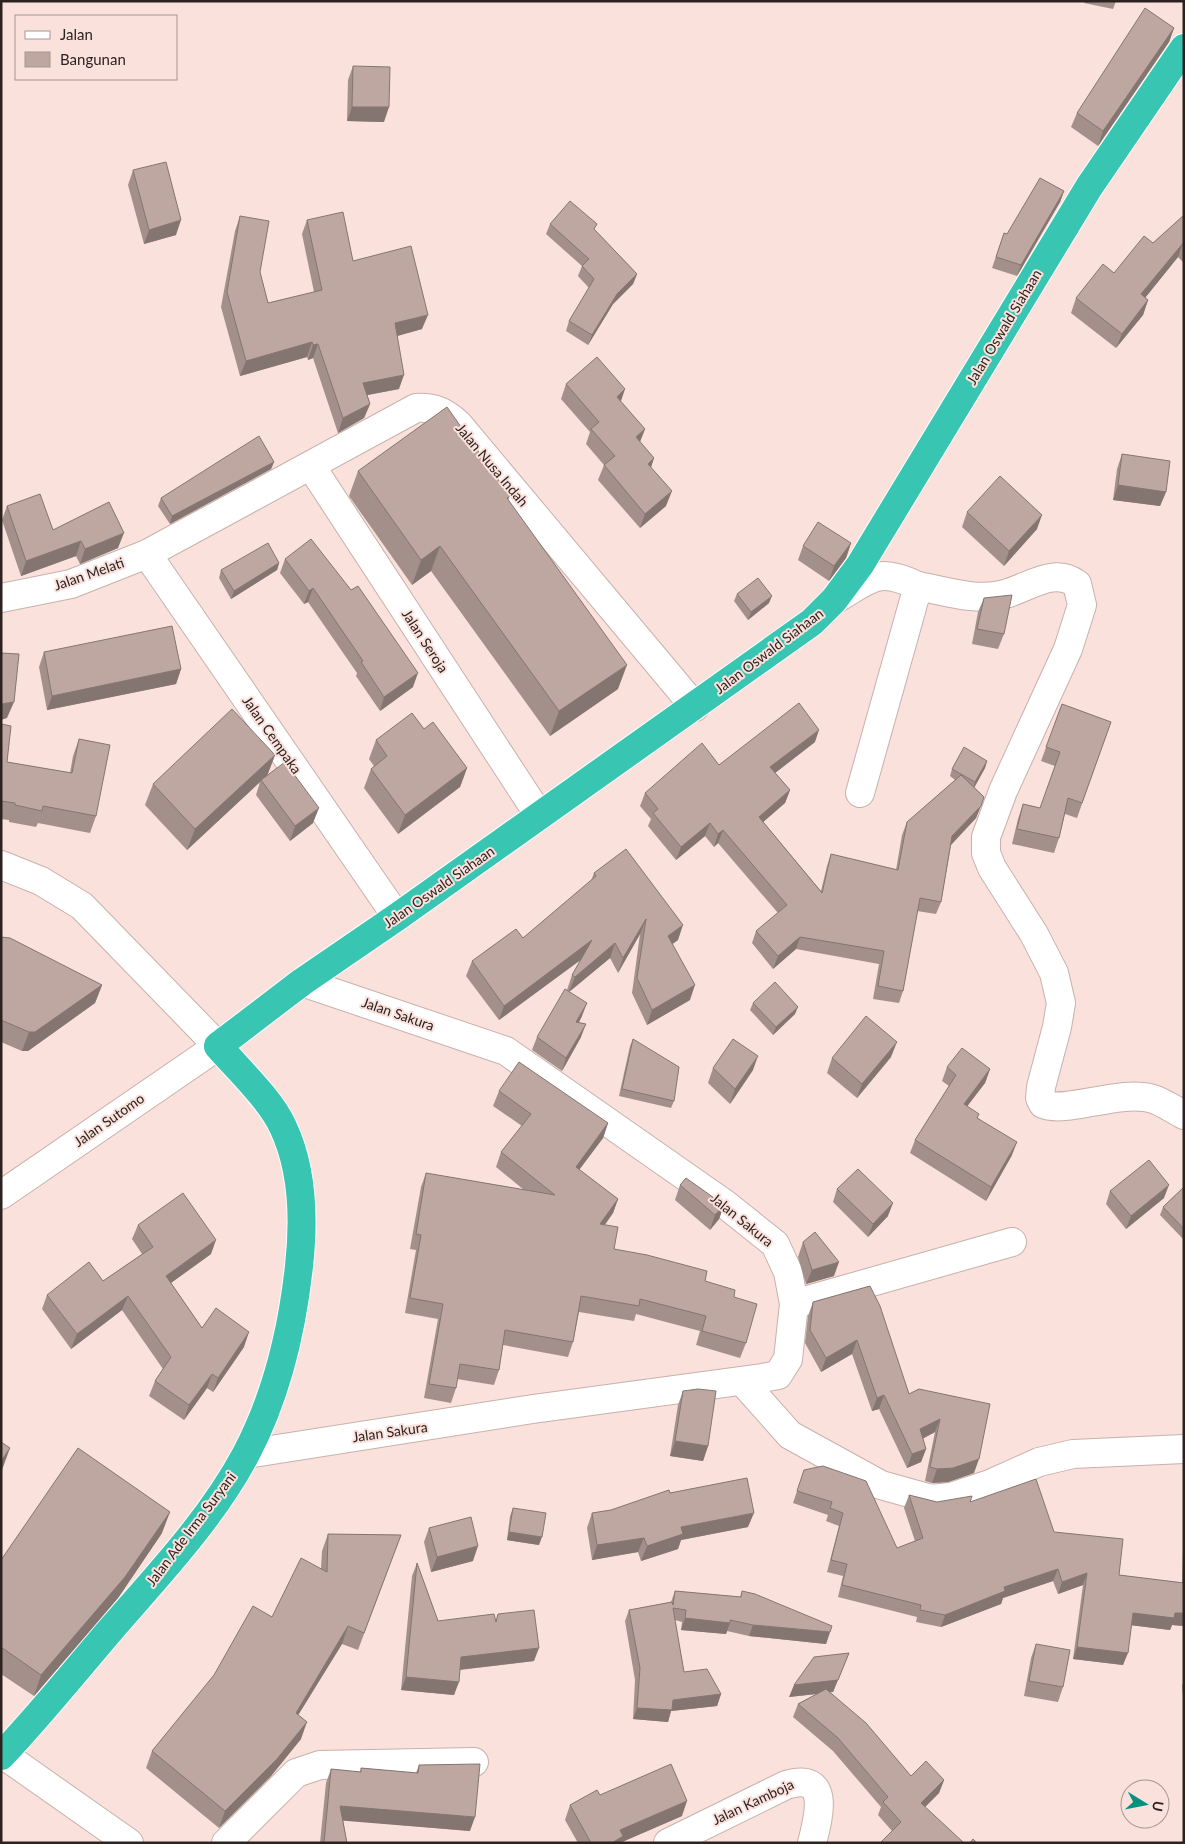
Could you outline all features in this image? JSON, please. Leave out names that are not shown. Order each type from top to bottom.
[{"type":"highway","name":"Jalan Oswald Siahaan","points":[[218,1046],[302,982],[397,917],[812,622],[834,600],[865,557],[1089,187],[1184,48]]},
{"type":"highway","name":"Jalan Ade Irma Suryani","points":[[2,1754],[170,1562],[220,1495],[246,1454],[275,1384],[287,1340],[301,1246],[300,1200],[294,1160],[283,1126],[262,1097],[218,1046]]},
{"type":"street","name":"Jalan Nusa Indah","points":[[147,554],[416,408],[430,407],[445,412],[464,431],[695,706]]},
{"type":"street","name":"Jalan Seroja","points":[[311,466],[539,815]]},
{"type":"street","name":"Jalan Melati","points":[[1,598],[71,584],[147,554]]},
{"type":"street","name":"Jalan Cempaka","points":[[147,554],[397,917]]},
{"type":"street","points":[[834,600],[876,575],[898,576],[918,586],[978,597],[993,597],[1007,594],[1025,585],[1056,577],[1068,578],[1078,584],[1082,605],[1068,649],[1003,791],[986,837],[986,854],[992,868],[1034,934],[1054,973],[1061,1003],[1057,1027],[1040,1087],[1043,1104],[1057,1107],[1128,1096],[1153,1099],[1184,1115]]},
{"type":"street","points":[[860,793],[918,586]]},
{"type":"street","points":[[1,865],[41,881],[82,906],[218,1046]]},
{"type":"street","name":"Jalan Sakura","points":[[246,1454],[533,1409],[778,1375],[788,1359],[794,1304],[788,1272],[775,1244],[725,1204],[506,1051],[302,982]]},
{"type":"street","name":"Jalan Sutomo","points":[[1,1195],[218,1046]]},
{"type":"street","points":[[794,1304],[1012,1242]]},
{"type":"street","points":[[742,1381],[790,1435],[881,1485],[931,1499],[951,1497],[990,1484],[1039,1462],[1073,1454],[1184,1449]]},
{"type":"street","points":[[2,1754],[129,1843]]},
{"type":"street","points":[[226,1843],[296,1773],[320,1765],[474,1762]]},
{"type":"street","name":"Jalan Kamboja","points":[[668,1843],[786,1785],[799,1781],[809,1784],[817,1791],[820,1802],[812,1843]]},
{"type":"building","points":[[1145,8],[1174,28],[1103,131],[1077,113]]},
{"type":"building","points":[[353,66],[390,67],[389,107],[352,107]]},
{"type":"building","points":[[166,162],[181,220],[149,230],[133,170]]},
{"type":"building","points":[[1040,178],[1064,191],[1021,265],[996,257],[1004,233],[1007,234]]},
{"type":"building","points":[[570,201],[597,224],[594,229],[637,274],[617,294],[592,335],[569,321],[594,279],[582,266],[589,259],[550,224]]},
{"type":"building","points":[[343,212],[353,261],[411,246],[428,315],[395,323],[404,375],[363,383],[370,404],[343,418],[318,344],[313,345],[312,342],[246,361],[227,292],[240,216],[269,221],[260,272],[268,303],[322,290],[307,220]]},
{"type":"building","points":[[1184,215],[1184,242],[1141,294],[1148,300],[1122,334],[1076,298],[1103,264],[1114,273],[1144,236],[1153,243]]},
{"type":"building","points":[[597,357],[625,389],[617,397],[645,429],[636,437],[654,458],[648,464],[672,491],[645,514],[604,465],[615,456],[591,429],[599,422],[566,384]]},
{"type":"building","points":[[447,407],[510,496],[507,498],[627,665],[559,711],[440,546],[421,560],[358,471]]},
{"type":"building","points":[[259,436],[274,462],[172,516],[161,498]]},
{"type":"building","points":[[1122,454],[1170,461],[1166,492],[1118,485]]},
{"type":"building","points":[[1000,476],[1042,515],[1009,551],[967,512]]},
{"type":"building","points":[[40,494],[53,530],[109,502],[124,533],[85,549],[81,541],[26,561],[7,506]]},
{"type":"building","points":[[818,522],[851,543],[834,566],[803,546]]},
{"type":"building","points":[[311,539],[351,590],[358,586],[418,673],[384,697],[361,662],[363,661],[313,588],[309,591],[285,559]]},
{"type":"building","points":[[268,543],[279,563],[234,591],[221,570]]},
{"type":"building","points":[[758,578],[772,596],[751,612],[737,594]]},
{"type":"building","points":[[1012,595],[1004,634],[977,629],[984,598]]},
{"type":"building","points":[[172,626],[181,669],[52,696],[44,652]]},
{"type":"building","points":[[1,653],[19,654],[14,702],[1,704]]},
{"type":"building","points":[[799,703],[819,730],[770,767],[790,790],[759,817],[822,893],[831,854],[898,870],[907,822],[961,775],[984,797],[981,806],[952,836],[941,902],[920,898],[903,991],[878,986],[884,951],[800,937],[778,956],[756,931],[787,905],[723,830],[718,834],[710,823],[681,847],[653,813],[658,809],[645,793],[702,743],[719,765]]},
{"type":"building","points":[[1062,704],[1111,722],[1082,803],[1068,798],[1059,838],[1017,829],[1023,804],[1040,808],[1060,752],[1046,747]]},
{"type":"building","points":[[232,709],[275,755],[195,829],[153,784]]},
{"type":"building","points":[[412,713],[424,729],[433,722],[467,768],[405,815],[371,769],[387,756],[376,740]]},
{"type":"building","points":[[1,724],[11,726],[7,762],[72,773],[79,739],[110,745],[96,816],[43,806],[42,811],[1,801]]},
{"type":"building","points":[[964,747],[987,761],[975,782],[952,769]]},
{"type":"building","points":[[285,762],[319,808],[295,826],[261,780]]},
{"type":"building","points":[[626,849],[683,925],[668,936],[695,985],[652,1010],[637,978],[646,919],[623,958],[615,943],[575,977],[572,975],[592,940],[504,1006],[472,961],[516,929],[523,938],[596,876],[594,873]]},
{"type":"building","points":[[1,937],[10,938],[102,985],[35,1032],[29,1032],[1,1020]]},
{"type":"building","points":[[775,982],[798,1007],[776,1027],[753,1003]]},
{"type":"building","points":[[565,989],[587,1003],[576,1022],[586,1024],[566,1058],[537,1037]]},
{"type":"building","points":[[866,1016],[897,1042],[862,1084],[832,1058]]},
{"type":"building","points":[[633,1039],[679,1067],[674,1101],[622,1089]]},
{"type":"building","points":[[733,1039],[758,1056],[735,1089],[713,1068]]},
{"type":"building","points":[[962,1048],[990,1069],[964,1104],[979,1114],[977,1118],[1017,1142],[991,1187],[915,1140],[956,1075],[947,1067]]},
{"type":"building","points":[[519,1062],[608,1123],[576,1167],[618,1199],[600,1224],[618,1227],[614,1249],[647,1255],[707,1271],[705,1281],[735,1290],[734,1297],[757,1304],[746,1343],[702,1331],[706,1316],[640,1299],[639,1306],[581,1296],[573,1342],[505,1330],[499,1370],[460,1364],[456,1388],[429,1384],[443,1304],[410,1298],[421,1235],[416,1234],[426,1173],[555,1195],[501,1152],[531,1114],[499,1091]]},
{"type":"building","points":[[1149,1160],[1169,1185],[1131,1216],[1110,1191]]},
{"type":"building","points":[[858,1169],[893,1203],[873,1224],[837,1189]]},
{"type":"building","points":[[686,1178],[724,1205],[715,1215],[680,1185]]},
{"type":"building","points":[[1184,1187],[1184,1229],[1163,1207]]},
{"type":"building","points":[[183,1193],[216,1240],[166,1276],[202,1328],[216,1308],[249,1332],[218,1378],[212,1374],[189,1405],[155,1381],[171,1357],[128,1296],[77,1334],[47,1295],[89,1262],[103,1281],[153,1247],[138,1225]]},
{"type":"building","points":[[815,1232],[839,1262],[812,1270],[803,1242]]},
{"type":"building","points":[[870,1286],[880,1306],[909,1394],[919,1389],[990,1404],[979,1459],[953,1468],[937,1469],[930,1467],[940,1419],[920,1429],[926,1449],[912,1454],[884,1395],[877,1398],[857,1340],[826,1358],[810,1330],[813,1302]]},
{"type":"building","points":[[698,1389],[716,1391],[708,1446],[675,1441],[683,1391]]},
{"type":"building","points":[[1,1442],[10,1448],[1,1461]]},
{"type":"building","points":[[78,1448],[170,1512],[125,1577],[41,1675],[1,1647],[1,1560]]},
{"type":"building","points":[[823,1466],[866,1481],[897,1548],[923,1538],[909,1495],[937,1502],[972,1496],[970,1502],[1036,1479],[1054,1532],[1123,1539],[1119,1575],[1184,1583],[1184,1613],[1175,1613],[1174,1618],[1133,1613],[1128,1653],[1077,1647],[1087,1573],[1062,1582],[1058,1569],[1004,1587],[1005,1591],[945,1615],[920,1610],[921,1605],[842,1585],[847,1564],[831,1560],[843,1513],[830,1508],[832,1502],[797,1491],[804,1470]]},
{"type":"building","points":[[747,1478],[754,1513],[681,1527],[683,1534],[647,1546],[644,1538],[597,1545],[592,1513],[611,1510],[669,1490],[670,1493]]},
{"type":"building","points":[[513,1508],[546,1513],[542,1537],[509,1532]]},
{"type":"building","points":[[471,1517],[478,1546],[437,1557],[429,1528]]},
{"type":"building","points":[[328,1534],[401,1535],[364,1633],[348,1626],[296,1713],[307,1722],[277,1759],[225,1811],[152,1751],[214,1675],[253,1606],[272,1617],[301,1558],[327,1572]]},
{"type":"building","points":[[417,1563],[438,1621],[494,1614],[496,1622],[498,1614],[534,1610],[539,1648],[461,1657],[459,1682],[406,1677]]},
{"type":"building","points":[[675,1591],[741,1597],[742,1591],[755,1594],[832,1626],[830,1632],[753,1625],[730,1620],[730,1623],[685,1618],[686,1610],[673,1608],[684,1672],[707,1669],[721,1694],[673,1700],[672,1710],[637,1708],[640,1668],[629,1610],[672,1602],[673,1605]]},
{"type":"building","points":[[1036,1644],[1070,1650],[1063,1687],[1029,1681]]},
{"type":"building","points":[[849,1653],[838,1680],[794,1685],[814,1657]]},
{"type":"building","points":[[826,1689],[866,1723],[911,1776],[926,1761],[944,1780],[921,1803],[964,1843],[880,1843],[901,1822],[883,1802],[888,1797],[838,1738],[798,1704]]},
{"type":"building","points":[[480,1764],[475,1817],[340,1806],[347,1843],[324,1843],[331,1769],[361,1772],[361,1768],[418,1773],[419,1765]]},
{"type":"building","points":[[671,1764],[687,1801],[620,1830],[623,1836],[612,1843],[591,1843],[570,1805],[597,1790],[600,1795]]}]
